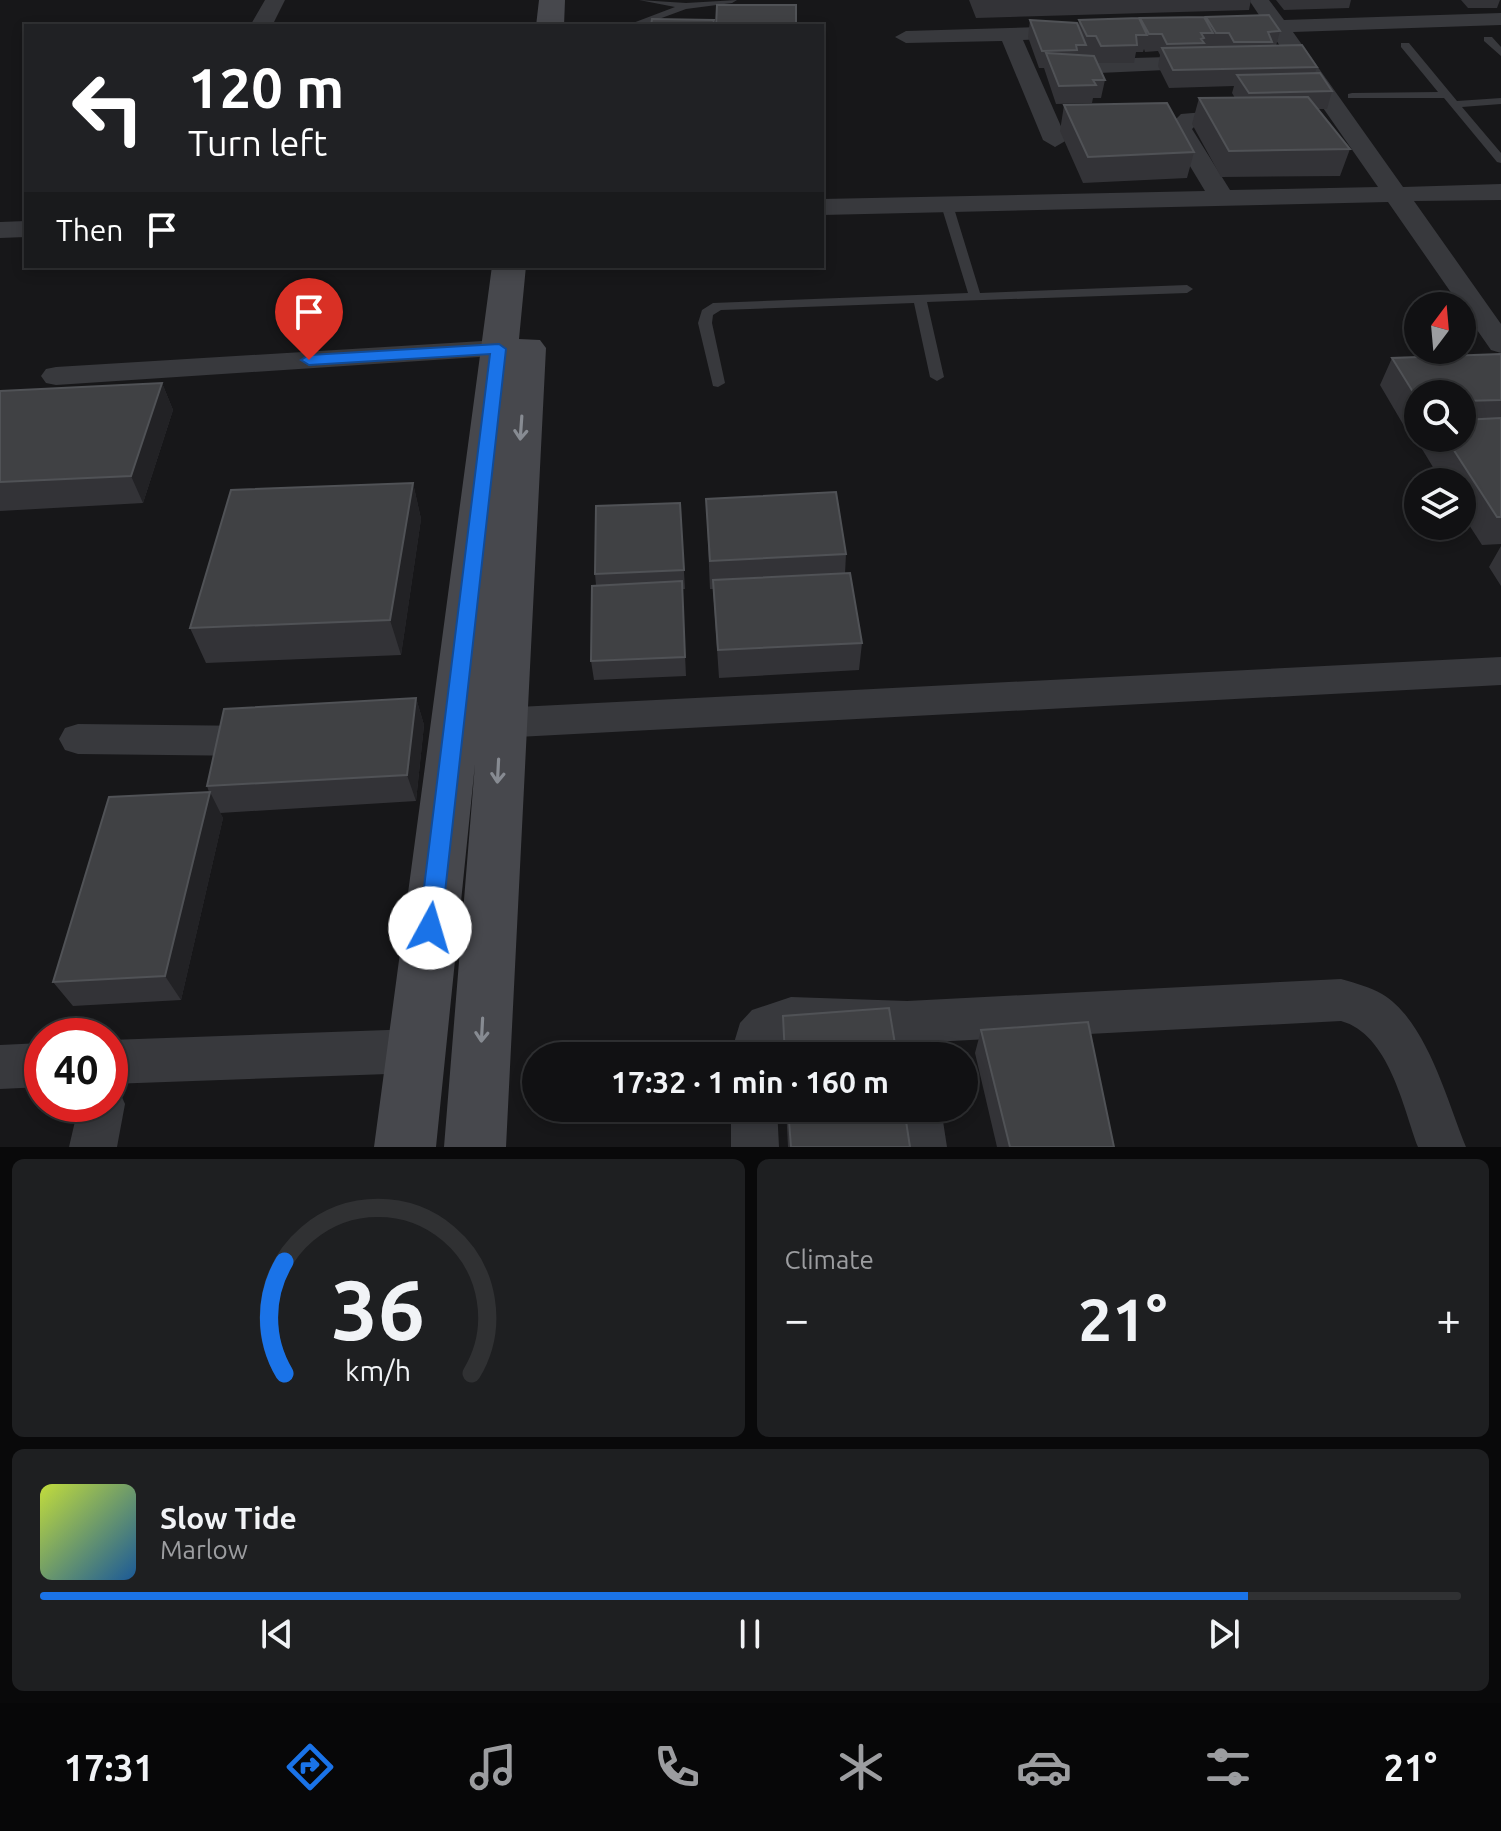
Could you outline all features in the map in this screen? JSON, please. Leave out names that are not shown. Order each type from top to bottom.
[{"type":"street","points":[[262,24],[275,0]]},
{"type":"street","points":[[550,24],[552,0]]},
{"type":"street","points":[[1259,0],[1302,60],[1345,104],[1396,195],[1501,344]]},
{"type":"street","points":[[1378,0],[1396,23]]},
{"type":"street","points":[[1216,22],[1278,26],[1501,19]]},
{"type":"street","points":[[906,37],[1102,31]]},
{"type":"street","points":[[1010,34],[1055,140]]},
{"type":"street","points":[[1271,61],[1302,60]]},
{"type":"street","points":[[1099,66],[1224,62]]},
{"type":"street","points":[[1308,113],[1345,104]]},
{"type":"street","points":[[1223,199],[1179,128],[1182,123],[1201,117],[1262,115]]},
{"type":"street","points":[[824,207],[1501,192]]},
{"type":"street","points":[[0,230],[24,229]]},
{"type":"street","points":[[405,1147],[416,1051],[441,737],[509,268]]},
{"type":"street","points":[[475,1147],[501,722],[534,268]]},
{"type":"street","points":[[56,376],[499,349]]},
{"type":"street","points":[[441,737],[501,722],[1501,671]]},
{"type":"street","points":[[78,739],[295,741]]},
{"type":"street","points":[[755,1042],[768,1025],[791,1018],[909,1039],[1341,1000],[1368,1009],[1385,1025],[1400,1048],[1442,1147]]},
{"type":"street","points":[[128,1063],[416,1051]]},
{"type":"street","points":[[0,1067],[24,1066]]},
{"type":"street","points":[[93,1147],[98,1122]]},
{"type":"street","points":[[754,1122],[755,1147]]},
{"type":"street","points":[[920,1122],[923,1147]]},
{"type":"lane","points":[[644,0],[686,6]]},
{"type":"lane","points":[[636,24],[686,6],[732,0]]},
{"type":"lane","points":[[1488,39],[1501,53]]},
{"type":"lane","points":[[1405,45],[1501,160]]},
{"type":"lane","points":[[1345,104],[1501,101]]},
{"type":"lane","points":[[947,205],[975,296]]},
{"type":"lane","points":[[718,383],[705,323],[707,313],[718,306],[1187,289]]},
{"type":"lane","points":[[919,298],[937,377]]},
{"type":"building","points":[[717,5],[796,5],[796,24],[716,24]]},
{"type":"building","points":[[1269,15],[1280,31],[1268,32],[1272,42],[1234,42],[1229,33],[1216,33],[1206,17]]},
{"type":"building","points":[[1204,17],[1213,33],[1201,33],[1204,43],[1167,44],[1162,34],[1149,34],[1140,18]]},
{"type":"building","points":[[1139,18],[1147,35],[1136,35],[1137,45],[1101,46],[1096,36],[1087,36],[1079,20]]},
{"type":"building","points":[[652,19],[714,20],[713,24],[651,24]]},
{"type":"building","points":[[1030,20],[1077,23],[1086,45],[1076,45],[1077,50],[1042,51]]},
{"type":"building","points":[[1302,45],[1317,67],[1173,70],[1162,48]]},
{"type":"building","points":[[1046,53],[1094,56],[1105,80],[1093,80],[1096,85],[1059,86]]},
{"type":"building","points":[[1320,73],[1332,91],[1249,93],[1237,75]]},
{"type":"building","points":[[1308,97],[1350,149],[1229,151],[1199,98]]},
{"type":"building","points":[[1167,103],[1194,152],[1088,157],[1064,105]]},
{"type":"building","points":[[1501,354],[1501,400],[1476,401],[1476,380],[1406,380],[1392,358],[1404,358],[1404,364],[1476,364],[1476,355]]},
{"type":"building","points":[[162,383],[131,476],[0,482],[0,391]]},
{"type":"building","points":[[1501,418],[1501,517],[1497,517],[1476,484],[1476,468],[1465,468],[1455,452],[1476,452],[1476,419]]},
{"type":"building","points":[[413,483],[390,620],[190,628],[231,490]]},
{"type":"building","points":[[836,492],[846,554],[710,561],[706,499]]},
{"type":"building","points":[[680,503],[684,570],[595,574],[596,506]]},
{"type":"building","points":[[850,573],[862,643],[718,650],[713,580]]},
{"type":"building","points":[[682,581],[685,657],[591,661],[592,586]]},
{"type":"building","points":[[416,698],[407,775],[207,786],[224,709]]},
{"type":"building","points":[[210,792],[165,976],[53,982],[109,797]]},
{"type":"building","points":[[889,1008],[895,1042],[784,1042],[783,1016]]},
{"type":"building","points":[[1088,1022],[1114,1147],[1010,1147],[981,1030]]},
{"type":"building","points":[[789,1122],[906,1122],[910,1147],[791,1147]]},
{"type":"route","points":[[309,360],[499,349],[430,928]]}]
